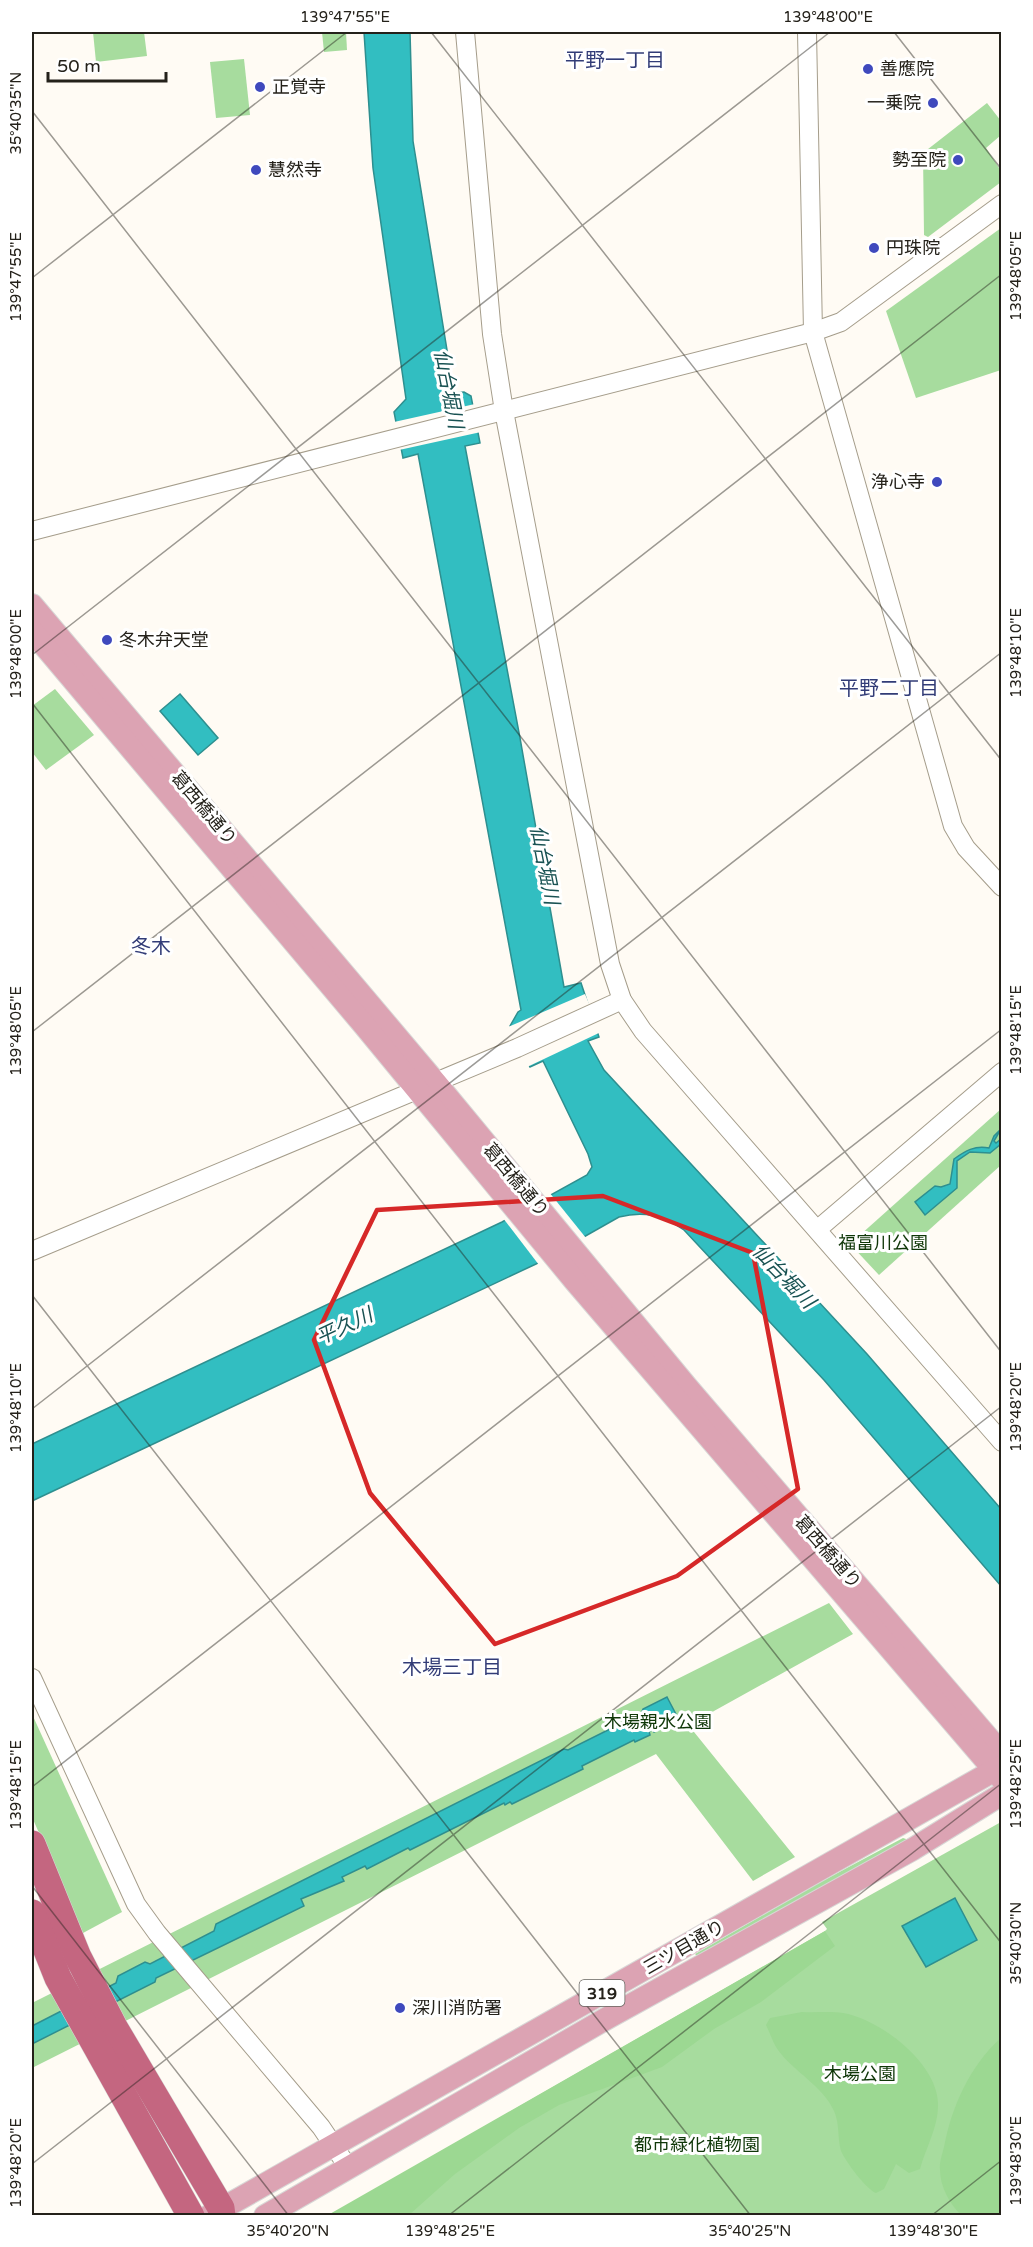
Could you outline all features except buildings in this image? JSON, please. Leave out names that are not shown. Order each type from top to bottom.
[{"type":"highway","points":[[32,1844],[78,1957],[103,2034],[191,2216]]},
{"type":"highway","points":[[32,1913],[58,1978],[103,2034],[217,2213]]},
{"type":"main road","name":"葛西橋通り","points":[[32,605],[568,1258],[1000,1767]]},
{"type":"main road","name":"葛西橋通り","points":[[32,631],[426,1086]]},
{"type":"main road","name":"三ツ目通り","points":[[217,2213],[334,2143],[1000,1767]]},
{"type":"main road","name":"三ツ目通り","points":[[265,2216],[609,2018],[913,1849],[1002,1794]]},
{"type":"street","points":[[465,32],[492,334],[504,411],[610,964],[622,1000],[643,1031],[1002,1442]]},
{"type":"street","points":[[807,32],[813,332],[953,826],[966,848],[1002,887]]},
{"type":"street","points":[[32,531],[397,436],[813,332],[841,322],[1002,204]]},
{"type":"street","points":[[32,1251],[517,1048],[622,1000]]},
{"type":"street","points":[[818,1229],[1002,1072]]},
{"type":"street","points":[[32,1678],[136,1904],[157,1933],[334,2143],[348,2167]]},
{"type":"highlighted area","points":[[603,1196],[753,1253],[798,1489],[677,1576],[495,1644],[370,1493],[314,1340],[377,1210]]},
{"type":"green space","points":[[93,32],[144,32],[147,56],[96,62]]},
{"type":"green space","points":[[322,32],[346,32],[347,50],[324,52]]},
{"type":"green space","points":[[244,59],[250,115],[216,118],[210,62]]},
{"type":"green space","name":"勢至院","points":[[987,103],[1001,121],[1001,135],[986,148],[1001,171],[1001,182],[928,237],[924,235],[923,153]]},
{"type":"green space","points":[[1001,228],[1001,370],[916,398],[886,311]]},
{"type":"green space","points":[[55,689],[94,735],[46,770],[32,752],[32,706]]},
{"type":"green space","name":"福富川公園","points":[[1001,1109],[1001,1165],[879,1275],[850,1244]]},
{"type":"green space","name":"木場親水公園","points":[[829,1603],[853,1634],[714,1711],[690,1727],[795,1857],[753,1881],[656,1754],[32,2068],[32,2003]]},
{"type":"green space","points":[[32,1714],[122,1912],[83,1933],[32,1817]]},
{"type":"green space","name":"木場公園","points":[[1001,1822],[1001,2215],[328,2216],[825,1931],[827,1929],[822,1922]]},
{"type":"green space","points":[[903,1838],[906,1842],[697,1956],[695,1954],[815,1885]]},
{"type":"green space","points":[[825,1931],[835,1946],[761,2002],[714,2029],[662,2067],[559,2105],[519,2128],[455,2174],[409,2215],[328,2215]]},
{"type":"green space","points":[[802,2012],[838,2012],[873,2024],[904,2045],[928,2073],[935,2088],[938,2112],[920,2169],[909,2173],[896,2164],[884,2189],[876,2193],[867,2187],[851,2168],[841,2151],[836,2116],[829,2102],[778,2050],[766,2025],[770,2018]]},
{"type":"green space","points":[[1001,2038],[1001,2215],[961,2215],[953,2206],[940,2176],[947,2132],[957,2102],[971,2074]]},
{"type":"water","points":[[364,32],[410,32],[413,141],[454,393],[464,392],[471,396],[480,443],[465,446],[564,987],[581,983],[599,1037],[588,1041],[604,1070],[867,1354],[1001,1509],[1001,1586],[824,1380],[684,1230],[660,1218],[637,1214],[619,1217],[536,1264],[32,1501],[32,1444],[502,1222],[587,1175],[592,1167],[588,1154],[543,1061],[530,1067],[510,1026],[521,1010],[418,454],[403,458],[394,412],[406,399],[373,168]]},
{"type":"water","points":[[180,694],[218,738],[198,755],[160,711]]},
{"type":"water","points":[[1001,1129],[994,1141],[996,1143],[1001,1139],[1001,1144],[990,1153],[970,1152],[957,1161],[957,1188],[925,1215],[915,1202],[935,1186],[950,1184],[954,1159],[970,1149],[989,1148],[994,1136]]},
{"type":"water","points":[[667,1697],[678,1718],[672,1720],[673,1723],[654,1732],[649,1731],[650,1735],[635,1742],[634,1740],[582,1766],[583,1769],[512,1804],[510,1802],[505,1805],[504,1803],[410,1850],[408,1848],[367,1869],[365,1866],[342,1877],[344,1881],[301,1899],[304,1906],[156,1978],[155,1982],[32,2044],[32,2026],[116,1983],[118,1976],[145,1962],[150,1964],[214,1931],[216,1924],[564,1749],[568,1750],[630,1719],[629,1716],[633,1714],[640,1716],[643,1709]]},
{"type":"water","points":[[955,1898],[977,1940],[926,1967],[902,1926]]},
{"type":"pier","points":[[475,404],[481,432],[399,450],[394,422]]},
{"type":"pier","points":[[585,994],[601,1032],[527,1067],[508,1027]]},
{"type":"pier","points":[[549,1192],[586,1238],[539,1265],[503,1218]]},
{"type":"place","name":"善應院","points":[[868,69]]},
{"type":"place","name":"正覚寺","points":[[260,87]]},
{"type":"place","name":"一乗院","points":[[933,103]]},
{"type":"place","name":"勢至院","points":[[958,160]]},
{"type":"place","name":"慧然寺","points":[[256,170]]},
{"type":"place","name":"円珠院","points":[[874,248]]},
{"type":"place","name":"浄心寺","points":[[937,482]]},
{"type":"place","name":"冬木弁天堂","points":[[107,640]]},
{"type":"place","name":"深川消防署","points":[[400,2008]]},
{"type":"district","name":"平野一丁目","points":[[615,60]]},
{"type":"district","name":"平野二丁目","points":[[889,688]]},
{"type":"district","name":"冬木","points":[[151,946]]},
{"type":"district","name":"木場三丁目","points":[[452,1667]]},
{"type":"water label","name":"仙台堀川","points":[[449,389]]},
{"type":"water label","name":"仙台堀川","points":[[545,865]]},
{"type":"water label","name":"仙台堀川","points":[[784,1276]]},
{"type":"water label","name":"平久川","points":[[344,1326]]},
{"type":"park label","name":"都市緑化植物園","points":[[697,2145]]}]
